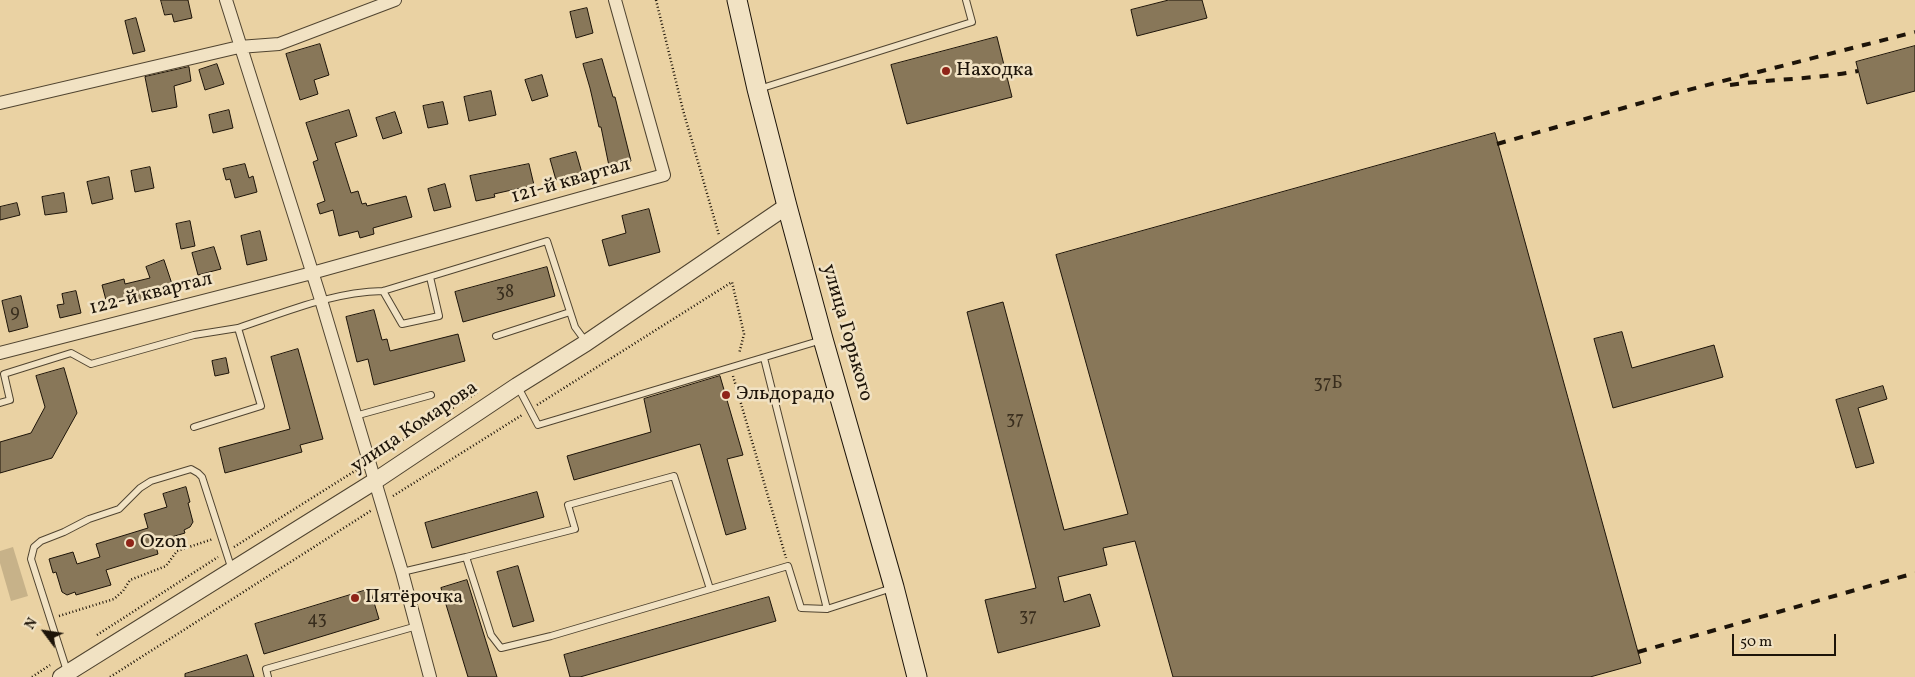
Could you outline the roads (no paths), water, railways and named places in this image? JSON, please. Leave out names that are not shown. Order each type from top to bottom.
[{"type":"main road","name":"улица Горького","points":[[737,0],[757,89],[787,206],[894,587],[917,677]]},
{"type":"street","points":[[226,0],[321,300],[402,572],[430,677]]},
{"type":"street","points":[[0,103],[239,46],[279,44],[395,0]]},
{"type":"street","name":"121-й квартал","points":[[312,273],[664,175],[615,0]]},
{"type":"street","name":"улица Комарова","points":[[66,676],[375,481],[517,386],[586,343],[787,206]]},
{"type":"street","name":"122-й квартал","points":[[0,353],[312,273]]},
{"type":"lane","points":[[757,89],[972,22],[966,0]]},
{"type":"lane","points":[[0,403],[10,400],[4,374],[72,353],[91,364],[194,334],[238,328],[321,300],[358,292],[383,291],[547,241],[575,327],[586,343]]},
{"type":"lane","points":[[383,291],[402,324],[439,316],[430,277]]},
{"type":"lane","points":[[496,336],[570,312]]},
{"type":"lane","points":[[194,427],[261,406],[238,328]]},
{"type":"lane","points":[[517,386],[538,425],[823,339]]},
{"type":"lane","points":[[764,358],[827,609]]},
{"type":"lane","points":[[355,416],[431,394]]},
{"type":"lane","points":[[66,676],[31,559],[34,547],[44,539],[64,532],[89,519],[119,510],[140,488],[151,481],[187,469],[198,473],[202,477],[232,570]]},
{"type":"lane","points":[[402,572],[575,529],[568,504],[674,476],[710,589]]},
{"type":"lane","points":[[466,557],[491,635],[501,648],[551,636],[788,566],[801,608],[827,609],[894,587]]},
{"type":"lane","points":[[268,677],[266,669],[416,626]]},
{"type":"railway","points":[[1497,144],[1676,93],[1915,32]]},
{"type":"railway","points":[[1730,85],[1858,71]]},
{"type":"railway","points":[[1638,652],[1915,573]]},
{"type":"place","name":"Находка","points":[[946,71]]},
{"type":"place","name":"Эльдорадо","points":[[726,395]]},
{"type":"place","name":"Ozon","points":[[130,543]]},
{"type":"place","name":"Пятёрочка","points":[[355,598]]}]
